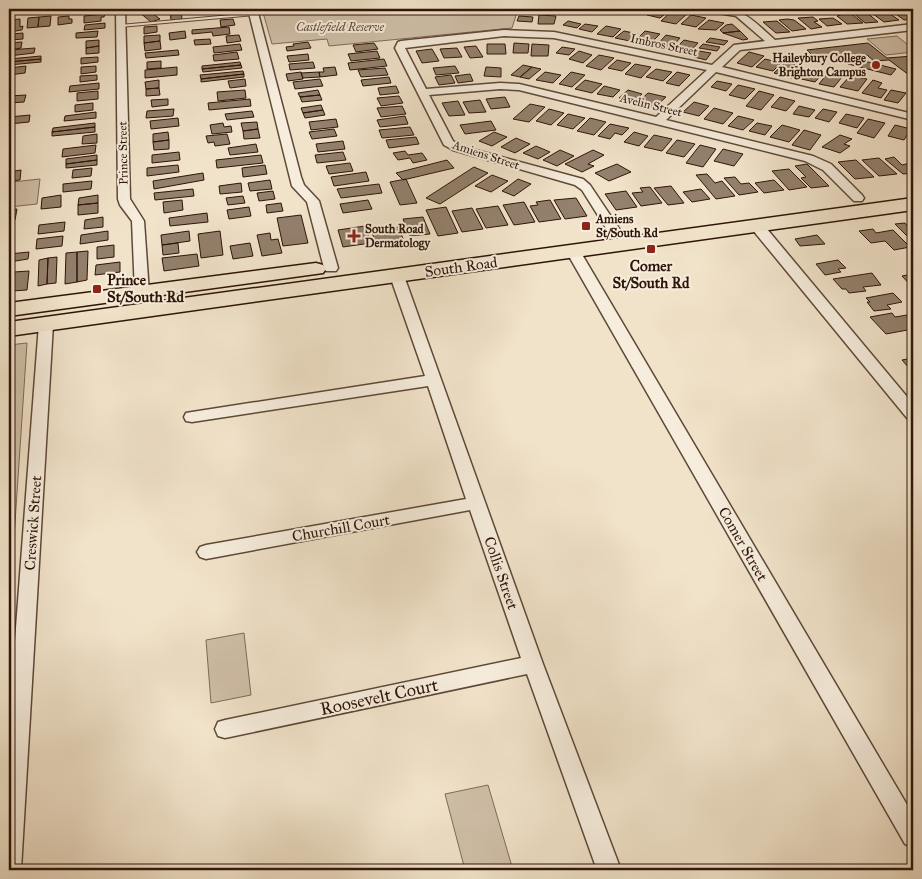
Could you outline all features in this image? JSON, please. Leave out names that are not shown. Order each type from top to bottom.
[{"type":"main road","name":"South Road","points":[[9,330],[614,230],[858,198],[910,202]]},
{"type":"main road","name":"South Road","points":[[9,310],[142,293],[333,276],[396,276],[756,226],[910,202]]},
{"type":"street","points":[[9,11],[35,9]]},
{"type":"street","name":"Prince Street","points":[[120,9],[124,199],[127,207],[138,221],[142,293]]},
{"type":"street","points":[[711,9],[739,14],[773,42]]},
{"type":"street","points":[[253,12],[295,180],[313,201],[333,276]]},
{"type":"street","points":[[658,121],[736,47],[913,28]]},
{"type":"street","name":"Imbros Street","points":[[406,42],[504,33],[568,37],[714,69],[913,117]]},
{"type":"street","name":"Amiens Street","points":[[406,42],[401,44],[400,48],[443,137],[452,146],[579,182],[586,188],[614,230]]},
{"type":"street","name":"Avelin Street","points":[[422,92],[500,86],[519,88],[658,121],[816,160],[828,167],[858,198]]},
{"type":"street","points":[[756,226],[913,414]]},
{"type":"street","name":"Comer Street","points":[[573,251],[913,836]]},
{"type":"street","name":"Collis Street","points":[[396,276],[608,870]]},
{"type":"street","name":"Creswick Street","points":[[9,870],[46,324]]},
{"type":"street","points":[[192,418],[433,380]]},
{"type":"street","name":"Churchill Court","points":[[206,552],[477,503]]},
{"type":"street","name":"Roosevelt Court","points":[[225,730],[533,664]]},
{"type":"lane","points":[[120,26],[253,12]]},
{"type":"green space","name":"Castlefield Reserve","points":[[262,9],[518,9],[512,28],[329,46],[327,39],[272,44]]},
{"type":"green space","points":[[897,36],[913,49],[913,52],[886,55],[867,39]]},
{"type":"green space","points":[[40,179],[37,204],[9,207],[12,182]]},
{"type":"green space","points":[[27,343],[9,613],[9,345]]},
{"type":"green space","points":[[244,633],[251,695],[211,703],[206,640]]},
{"type":"green space","points":[[488,785],[513,870],[465,870],[445,794]]},
{"type":"building","points":[[170,9],[181,9],[182,19],[171,20]]},
{"type":"building","points":[[655,9],[670,10],[660,18],[647,15]]},
{"type":"building","points":[[889,9],[903,9],[913,16],[913,19],[904,20]]},
{"type":"building","points":[[148,10],[160,19],[151,22],[139,12]]},
{"type":"building","points":[[673,10],[688,13],[676,24],[661,21]]},
{"type":"building","points":[[884,10],[899,20],[884,22],[869,11]]},
{"type":"building","points":[[865,11],[878,22],[865,23],[852,12]]},
{"type":"building","points":[[849,12],[863,23],[847,24],[837,16]]},
{"type":"building","points":[[105,14],[104,17],[101,17],[101,21],[84,23],[84,16]]},
{"type":"building","points":[[539,15],[556,16],[554,24],[538,24]]},
{"type":"building","points":[[691,15],[706,18],[696,27],[681,24]]},
{"type":"building","points":[[51,16],[50,26],[38,27],[39,17]]},
{"type":"building","points":[[69,16],[69,19],[72,19],[72,23],[58,25],[58,17]]},
{"type":"building","points":[[519,16],[533,17],[532,22],[517,21]]},
{"type":"building","points":[[39,17],[38,27],[27,28],[28,18]]},
{"type":"building","points":[[813,17],[818,21],[814,22],[822,27],[811,29],[798,18]]},
{"type":"building","points":[[833,18],[842,24],[827,26],[819,19]]},
{"type":"building","points":[[20,19],[20,27],[23,26],[22,30],[9,32],[9,20]]},
{"type":"building","points":[[233,19],[235,25],[221,27],[220,20]]},
{"type":"building","points":[[709,20],[724,23],[716,30],[698,29]]},
{"type":"building","points":[[779,20],[794,20],[806,29],[792,31]]},
{"type":"building","points":[[568,21],[581,24],[577,28],[563,25]]},
{"type":"building","points":[[777,21],[790,32],[776,33],[763,22]]},
{"type":"building","points":[[105,23],[105,28],[84,30],[85,25]]},
{"type":"building","points":[[585,24],[598,26],[592,32],[579,29]]},
{"type":"building","points":[[732,24],[740,31],[723,33],[720,30],[726,25]]},
{"type":"building","points":[[157,26],[157,32],[144,34],[144,27]]},
{"type":"building","points":[[606,26],[621,29],[613,37],[597,34]]},
{"type":"building","points":[[229,27],[230,34],[213,36],[212,32],[192,34],[192,30]]},
{"type":"building","points":[[98,31],[97,37],[76,38],[76,33]]},
{"type":"building","points":[[185,31],[186,38],[170,40],[169,33]]},
{"type":"building","points":[[624,31],[638,34],[630,41],[615,38]]},
{"type":"building","points":[[645,31],[660,34],[650,44],[635,41]]},
{"type":"building","points":[[740,31],[748,39],[743,40],[723,33]]},
{"type":"building","points":[[23,33],[23,39],[10,40],[11,34]]},
{"type":"building","points":[[160,35],[160,41],[144,43],[144,36]]},
{"type":"building","points":[[239,35],[241,41],[227,43],[226,36]]},
{"type":"building","points":[[666,35],[680,38],[670,49],[656,46]]},
{"type":"building","points":[[710,38],[728,41],[724,45],[706,42]]},
{"type":"building","points":[[210,39],[211,44],[195,45],[194,40]]},
{"type":"building","points":[[99,40],[99,46],[86,48],[86,41]]},
{"type":"building","points":[[684,40],[698,43],[688,54],[673,51]]},
{"type":"building","points":[[160,41],[161,49],[145,51],[144,43]]},
{"type":"building","points":[[22,42],[21,48],[9,50],[9,43]]},
{"type":"building","points":[[308,42],[311,48],[287,51],[286,47],[294,46],[293,44]]},
{"type":"building","points":[[374,43],[378,49],[356,52],[353,45]]},
{"type":"building","points":[[514,43],[529,44],[528,53],[513,53]]},
{"type":"building","points":[[868,43],[887,58],[913,56],[913,78],[889,60],[874,61],[867,55],[845,58],[841,55],[824,57],[812,55],[807,50]]},
{"type":"building","points":[[240,44],[242,50],[214,53],[213,47]]},
{"type":"building","points":[[487,44],[505,44],[506,54],[487,54]]},
{"type":"building","points":[[532,44],[549,45],[548,56],[531,56]]},
{"type":"building","points":[[703,44],[720,47],[717,51],[699,48]]},
{"type":"building","points":[[99,46],[99,53],[86,54],[86,48]]},
{"type":"building","points":[[476,46],[483,57],[470,58],[464,47]]},
{"type":"building","points":[[562,47],[575,49],[569,55],[556,53]]},
{"type":"building","points":[[35,48],[34,53],[9,56],[9,50]]},
{"type":"building","points":[[457,48],[462,57],[444,58],[440,49]]},
{"type":"building","points":[[432,49],[439,61],[422,63],[416,51]]},
{"type":"building","points":[[178,50],[179,55],[146,58],[145,53]]},
{"type":"building","points":[[377,51],[380,58],[351,61],[348,54]]},
{"type":"building","points":[[579,51],[592,55],[583,63],[569,59]]},
{"type":"building","points":[[699,51],[711,53],[706,60],[694,57]]},
{"type":"building","points":[[237,52],[239,59],[214,61],[213,55]]},
{"type":"building","points":[[749,52],[764,56],[752,67],[737,63]]},
{"type":"building","points":[[308,54],[309,60],[289,62],[287,56]]},
{"type":"building","points":[[599,55],[614,58],[601,70],[586,66]]},
{"type":"building","points":[[41,56],[41,59],[9,62],[9,59]]},
{"type":"building","points":[[98,57],[98,62],[81,64],[81,58]]},
{"type":"building","points":[[41,59],[41,62],[9,65],[9,62]]},
{"type":"building","points":[[384,59],[387,66],[350,70],[348,63]]},
{"type":"building","points":[[765,59],[781,63],[773,71],[756,67]]},
{"type":"building","points":[[617,60],[631,63],[622,71],[608,68]]},
{"type":"building","points":[[788,60],[796,62],[793,66],[802,68],[792,78],[774,73]]},
{"type":"building","points":[[853,60],[896,69],[891,75],[848,64]]},
{"type":"building","points":[[161,61],[161,68],[147,69],[147,62]]},
{"type":"building","points":[[240,62],[241,65],[202,69],[202,66]]},
{"type":"building","points":[[313,62],[315,68],[290,70],[289,64]]},
{"type":"building","points":[[635,64],[651,67],[641,78],[625,74]]},
{"type":"building","points":[[241,65],[242,68],[203,72],[202,69]]},
{"type":"building","points":[[523,65],[532,67],[520,77],[511,75]]},
{"type":"building","points":[[26,66],[25,73],[9,75],[9,68]]},
{"type":"building","points":[[96,66],[96,72],[81,74],[81,67]]},
{"type":"building","points":[[455,66],[459,73],[436,75],[433,68]]},
{"type":"building","points":[[177,67],[177,75],[145,78],[145,70]]},
{"type":"building","points":[[335,67],[337,75],[320,77],[319,72],[324,72],[323,68]]},
{"type":"building","points":[[486,67],[501,68],[501,77],[484,76]]},
{"type":"building","points":[[532,67],[541,69],[529,79],[520,77]]},
{"type":"building","points":[[385,68],[388,75],[361,77],[358,70]]},
{"type":"building","points":[[656,69],[672,72],[663,81],[646,77]]},
{"type":"building","points":[[805,69],[823,73],[815,82],[797,78]]},
{"type":"building","points":[[243,71],[244,74],[201,79],[200,75]]},
{"type":"building","points":[[301,72],[303,79],[288,81],[286,74]]},
{"type":"building","points":[[319,72],[320,77],[303,78],[301,73]]},
{"type":"building","points":[[545,72],[561,75],[553,83],[536,80]]},
{"type":"building","points":[[571,72],[585,75],[572,87],[559,84]]},
{"type":"building","points":[[677,72],[690,75],[679,86],[666,83]]},
{"type":"building","points":[[244,74],[244,77],[201,82],[201,79]]},
{"type":"building","points":[[470,74],[473,81],[458,83],[455,76]]},
{"type":"building","points":[[827,74],[842,77],[834,87],[819,84]]},
{"type":"building","points":[[97,75],[97,80],[80,82],[80,76]]},
{"type":"building","points":[[451,75],[455,83],[439,85],[435,77]]},
{"type":"building","points":[[850,76],[867,79],[858,91],[840,87]]},
{"type":"building","points":[[389,77],[391,83],[363,86],[361,80]]},
{"type":"building","points":[[245,79],[246,86],[230,88],[228,81]]},
{"type":"building","points":[[320,79],[323,86],[295,89],[293,82]]},
{"type":"building","points":[[159,80],[159,88],[146,89],[145,82]]},
{"type":"building","points":[[585,80],[602,84],[592,93],[575,89]]},
{"type":"building","points":[[873,80],[882,83],[878,88],[887,90],[881,98],[862,93]]},
{"type":"building","points":[[717,81],[732,84],[726,91],[711,87]]},
{"type":"building","points":[[99,83],[99,89],[69,92],[70,86]]},
{"type":"building","points":[[738,85],[755,89],[745,99],[729,95]]},
{"type":"building","points":[[396,86],[399,93],[380,95],[378,88]]},
{"type":"building","points":[[604,86],[620,90],[613,97],[597,94]]},
{"type":"building","points":[[159,88],[160,95],[146,96],[146,89]]},
{"type":"building","points":[[245,90],[246,98],[218,101],[217,92]]},
{"type":"building","points":[[318,90],[320,95],[300,97],[298,93]]},
{"type":"building","points":[[628,90],[642,94],[634,102],[619,98]]},
{"type":"building","points":[[891,90],[906,93],[898,103],[884,100]]},
{"type":"building","points":[[98,91],[98,99],[77,101],[77,93]]},
{"type":"building","points":[[759,91],[774,95],[761,110],[746,106]]},
{"type":"building","points":[[648,93],[666,97],[654,108],[636,104]]},
{"type":"building","points":[[26,95],[24,102],[9,103],[9,96]]},
{"type":"building","points":[[320,95],[322,100],[302,102],[300,97]]},
{"type":"building","points":[[399,96],[403,103],[381,106],[377,98]]},
{"type":"building","points":[[505,97],[510,107],[491,109],[486,99]]},
{"type":"building","points":[[780,97],[795,101],[786,111],[771,107]]},
{"type":"building","points":[[168,99],[168,105],[152,107],[151,100]]},
{"type":"building","points":[[250,99],[251,106],[209,110],[208,103]]},
{"type":"building","points":[[480,100],[486,112],[469,113],[463,102]]},
{"type":"building","points":[[458,101],[465,115],[449,116],[442,103]]},
{"type":"building","points":[[694,102],[709,106],[699,116],[683,112]]},
{"type":"building","points":[[93,103],[93,110],[75,112],[75,105]]},
{"type":"building","points":[[530,104],[545,107],[529,122],[513,119]]},
{"type":"building","points":[[321,105],[323,110],[303,113],[301,108]]},
{"type":"building","points":[[402,106],[406,114],[381,117],[377,108]]},
{"type":"building","points":[[799,106],[815,110],[809,117],[793,114]]},
{"type":"building","points":[[714,108],[733,113],[723,124],[704,119]]},
{"type":"building","points":[[174,109],[173,116],[146,118],[147,111]]},
{"type":"building","points":[[549,109],[564,113],[551,125],[536,121]]},
{"type":"building","points":[[823,109],[837,112],[829,122],[815,118]]},
{"type":"building","points":[[323,110],[325,115],[305,118],[303,113]]},
{"type":"building","points":[[252,111],[254,117],[227,120],[225,114]]},
{"type":"building","points":[[96,112],[96,118],[64,121],[65,116]]},
{"type":"building","points":[[568,114],[585,118],[573,129],[557,125]]},
{"type":"building","points":[[846,114],[864,118],[857,128],[839,123]]},
{"type":"building","points":[[30,115],[29,122],[9,124],[9,117]]},
{"type":"building","points":[[405,116],[408,124],[380,127],[377,120]]},
{"type":"building","points":[[738,116],[754,120],[743,130],[728,126]]},
{"type":"building","points":[[178,118],[179,126],[151,129],[150,121]]},
{"type":"building","points":[[590,118],[606,122],[594,135],[577,131]]},
{"type":"building","points":[[336,119],[338,127],[311,130],[309,122]]},
{"type":"building","points":[[868,119],[885,123],[874,138],[857,133]]},
{"type":"building","points":[[491,121],[496,130],[465,134],[460,125]]},
{"type":"building","points":[[257,122],[258,129],[243,131],[241,123]]},
{"type":"building","points":[[95,123],[95,127],[52,132],[53,128]]},
{"type":"building","points":[[223,123],[224,127],[231,126],[232,132],[212,134],[210,125]]},
{"type":"building","points":[[757,123],[772,126],[765,135],[749,131]]},
{"type":"building","points":[[610,124],[629,128],[622,135],[615,133],[610,139],[598,136]]},
{"type":"building","points":[[782,125],[800,130],[789,142],[770,137]]},
{"type":"building","points":[[895,125],[911,129],[904,140],[888,136]]},
{"type":"building","points":[[95,127],[95,132],[52,136],[52,132]]},
{"type":"building","points":[[410,127],[414,135],[382,138],[379,130]]},
{"type":"building","points":[[258,129],[260,138],[244,139],[243,131]]},
{"type":"building","points":[[334,129],[337,136],[312,139],[309,132]]},
{"type":"building","points":[[804,130],[821,135],[810,150],[792,145]]},
{"type":"building","points":[[168,132],[169,140],[153,142],[153,134]]},
{"type":"building","points":[[494,132],[507,137],[492,146],[479,141]]},
{"type":"building","points":[[634,132],[648,136],[639,146],[624,142]]},
{"type":"building","points":[[97,134],[97,143],[82,144],[83,136]]},
{"type":"building","points":[[227,134],[230,144],[215,146],[214,142],[208,143],[206,136]]},
{"type":"building","points":[[654,135],[672,139],[662,151],[644,147]]},
{"type":"building","points":[[840,135],[852,139],[844,144],[850,146],[840,153],[822,147]]},
{"type":"building","points":[[416,137],[419,144],[389,148],[386,140]]},
{"type":"building","points":[[516,138],[530,144],[515,153],[501,147]]},
{"type":"building","points":[[169,140],[169,149],[154,150],[153,142]]},
{"type":"building","points":[[677,140],[695,144],[684,157],[666,153]]},
{"type":"building","points":[[343,141],[345,149],[318,152],[316,144]]},
{"type":"building","points":[[256,144],[258,152],[230,155],[228,148]]},
{"type":"building","points":[[96,145],[95,153],[62,157],[63,149]]},
{"type":"building","points":[[700,145],[716,149],[703,167],[686,163]]},
{"type":"building","points":[[536,146],[550,152],[538,159],[523,153]]},
{"type":"building","points":[[723,149],[743,154],[734,166],[714,161]]},
{"type":"building","points":[[560,150],[574,156],[557,166],[543,160]]},
{"type":"building","points":[[593,150],[604,155],[588,164],[594,166],[582,172],[565,164]]},
{"type":"building","points":[[405,151],[408,155],[422,153],[427,160],[413,163],[410,158],[398,160],[393,153]]},
{"type":"building","points":[[179,152],[180,160],[152,163],[152,155]]},
{"type":"building","points":[[343,152],[346,160],[317,163],[315,155]]},
{"type":"building","points":[[97,155],[97,160],[66,164],[66,159]]},
{"type":"building","points":[[261,155],[263,163],[217,168],[216,160]]},
{"type":"building","points":[[894,157],[902,165],[910,163],[913,166],[913,173],[903,174],[885,159]]},
{"type":"building","points":[[879,158],[897,174],[879,176],[862,160]]},
{"type":"building","points":[[97,160],[97,165],[66,168],[66,164]]},
{"type":"building","points":[[447,160],[454,168],[403,180],[396,173]]},
{"type":"building","points":[[856,160],[874,177],[855,179],[838,162]]},
{"type":"building","points":[[350,163],[353,171],[329,174],[326,166]]},
{"type":"building","points":[[617,164],[631,172],[609,181],[595,173]]},
{"type":"building","points":[[807,164],[829,186],[811,188],[801,178],[806,177],[795,166]]},
{"type":"building","points":[[178,165],[179,172],[147,176],[147,168]]},
{"type":"building","points":[[265,165],[267,174],[243,177],[242,168]]},
{"type":"building","points":[[474,167],[488,173],[440,204],[426,198]]},
{"type":"building","points":[[92,168],[91,176],[72,178],[73,170]]},
{"type":"building","points":[[789,169],[807,187],[789,190],[772,171]]},
{"type":"building","points":[[21,170],[20,180],[9,181],[9,172]]},
{"type":"building","points":[[366,172],[369,181],[334,186],[331,177]]},
{"type":"building","points":[[203,173],[204,180],[154,189],[153,181]]},
{"type":"building","points":[[707,174],[715,183],[722,181],[735,196],[716,199],[696,175]]},
{"type":"building","points":[[492,175],[508,181],[491,192],[475,186]]},
{"type":"building","points":[[735,177],[741,184],[749,183],[758,192],[739,195],[724,178]]},
{"type":"building","points":[[406,179],[417,203],[400,205],[390,182]]},
{"type":"building","points":[[518,179],[531,184],[514,196],[502,191]]},
{"type":"building","points":[[270,180],[272,189],[250,191],[248,183]]},
{"type":"building","points":[[774,180],[784,190],[764,193],[755,183]]},
{"type":"building","points":[[92,181],[91,189],[63,192],[63,184]]},
{"type":"building","points":[[241,183],[242,192],[220,194],[219,186]]},
{"type":"building","points":[[379,184],[382,193],[341,198],[337,189]]},
{"type":"building","points":[[671,186],[684,203],[668,205],[654,188]]},
{"type":"building","points":[[650,187],[662,203],[641,206],[632,193],[643,192],[640,188]]},
{"type":"building","points":[[193,189],[194,196],[155,200],[154,193]]},
{"type":"building","points":[[701,189],[710,199],[692,202],[683,192]]},
{"type":"building","points":[[273,191],[275,199],[259,201],[257,193]]},
{"type":"building","points":[[626,191],[637,207],[616,210],[605,194]]},
{"type":"building","points":[[61,195],[61,207],[41,209],[42,198]]},
{"type":"building","points":[[98,195],[98,203],[78,205],[79,198]]},
{"type":"building","points":[[243,196],[245,203],[228,205],[226,198]]},
{"type":"building","points":[[576,198],[587,216],[565,219],[554,200]]},
{"type":"building","points":[[182,200],[183,210],[164,213],[163,202]]},
{"type":"building","points":[[368,200],[372,209],[343,213],[340,204]]},
{"type":"building","points":[[550,200],[561,219],[539,222],[530,206],[538,205],[536,202]]},
{"type":"building","points":[[524,202],[535,222],[514,225],[503,205]]},
{"type":"building","points":[[98,203],[98,213],[78,215],[78,205]]},
{"type":"building","points":[[281,203],[283,211],[267,213],[266,205]]},
{"type":"building","points":[[498,206],[508,225],[486,228],[476,209]]},
{"type":"building","points":[[249,207],[251,216],[229,219],[227,210]]},
{"type":"building","points":[[446,207],[458,233],[438,236],[426,210]]},
{"type":"building","points":[[472,208],[483,229],[462,232],[452,211]]},
{"type":"building","points":[[17,209],[15,220],[9,221],[9,210]]},
{"type":"building","points":[[207,213],[208,222],[170,226],[169,218]]},
{"type":"building","points":[[301,215],[308,243],[283,246],[277,218]]},
{"type":"building","points":[[103,217],[103,227],[84,229],[85,220]]},
{"type":"building","points":[[423,217],[430,234],[410,236],[403,219]]},
{"type":"building","points":[[65,222],[64,231],[38,234],[39,225]]},
{"type":"building","points":[[905,223],[908,227],[913,228],[913,238],[910,239],[895,224]]},
{"type":"building","name":"South Road Dermatology","points":[[365,226],[371,243],[343,247],[338,230]]},
{"type":"building","points":[[399,227],[403,239],[376,242],[371,231]]},
{"type":"building","points":[[873,229],[876,233],[893,230],[910,247],[894,250],[885,241],[871,243],[859,231]]},
{"type":"building","points":[[108,231],[108,240],[80,244],[81,235]]},
{"type":"building","points":[[189,231],[190,241],[162,245],[161,235]]},
{"type":"building","points":[[220,231],[223,255],[201,258],[198,234]]},
{"type":"building","points":[[270,233],[271,240],[278,239],[282,253],[262,256],[257,235]]},
{"type":"building","points":[[817,235],[825,244],[800,246],[795,239]]},
{"type":"building","points":[[63,236],[62,246],[36,249],[37,239]]},
{"type":"building","points":[[178,243],[179,253],[163,255],[162,245]]},
{"type":"building","points":[[250,243],[253,256],[233,259],[230,246]]},
{"type":"building","points":[[114,245],[114,257],[97,259],[97,247]]},
{"type":"building","points":[[88,251],[87,280],[77,282],[77,252]]},
{"type":"building","points":[[29,252],[28,259],[9,262],[9,254]]},
{"type":"building","points":[[77,252],[77,282],[65,284],[66,253]]},
{"type":"building","points":[[197,254],[199,266],[164,271],[162,258]]},
{"type":"building","points":[[57,257],[56,283],[47,284],[48,258]]},
{"type":"building","points":[[48,258],[47,284],[38,286],[39,260]]},
{"type":"building","points":[[838,260],[846,268],[838,269],[841,272],[825,275],[816,264]]},
{"type":"building","points":[[120,262],[120,272],[95,275],[96,265]]},
{"type":"building","points":[[29,271],[27,290],[12,291],[14,272]]},
{"type":"building","points":[[872,273],[881,285],[863,287],[866,291],[849,293],[846,289],[842,289],[833,279]]},
{"type":"building","points":[[913,274],[913,288],[902,276]]},
{"type":"building","points":[[893,293],[902,302],[887,305],[891,309],[874,311],[867,302],[870,302],[866,298]]},
{"type":"building","points":[[892,313],[895,317],[913,314],[913,329],[886,334],[870,317]]},
{"type":"building","points":[[913,358],[913,369],[909,368],[902,360]]},
{"type":"place","name":"Haileybury College Brighton Campus","points":[[876,65]]},
{"type":"place","name":"Amiens St/South Rd","points":[[586,226]]},
{"type":"place","name":"South Road Dermatology","points":[[354,236]]},
{"type":"place","name":"Comer St/South Rd","points":[[651,249]]},
{"type":"place","name":"Prince St/South Rd","points":[[97,289]]}]
